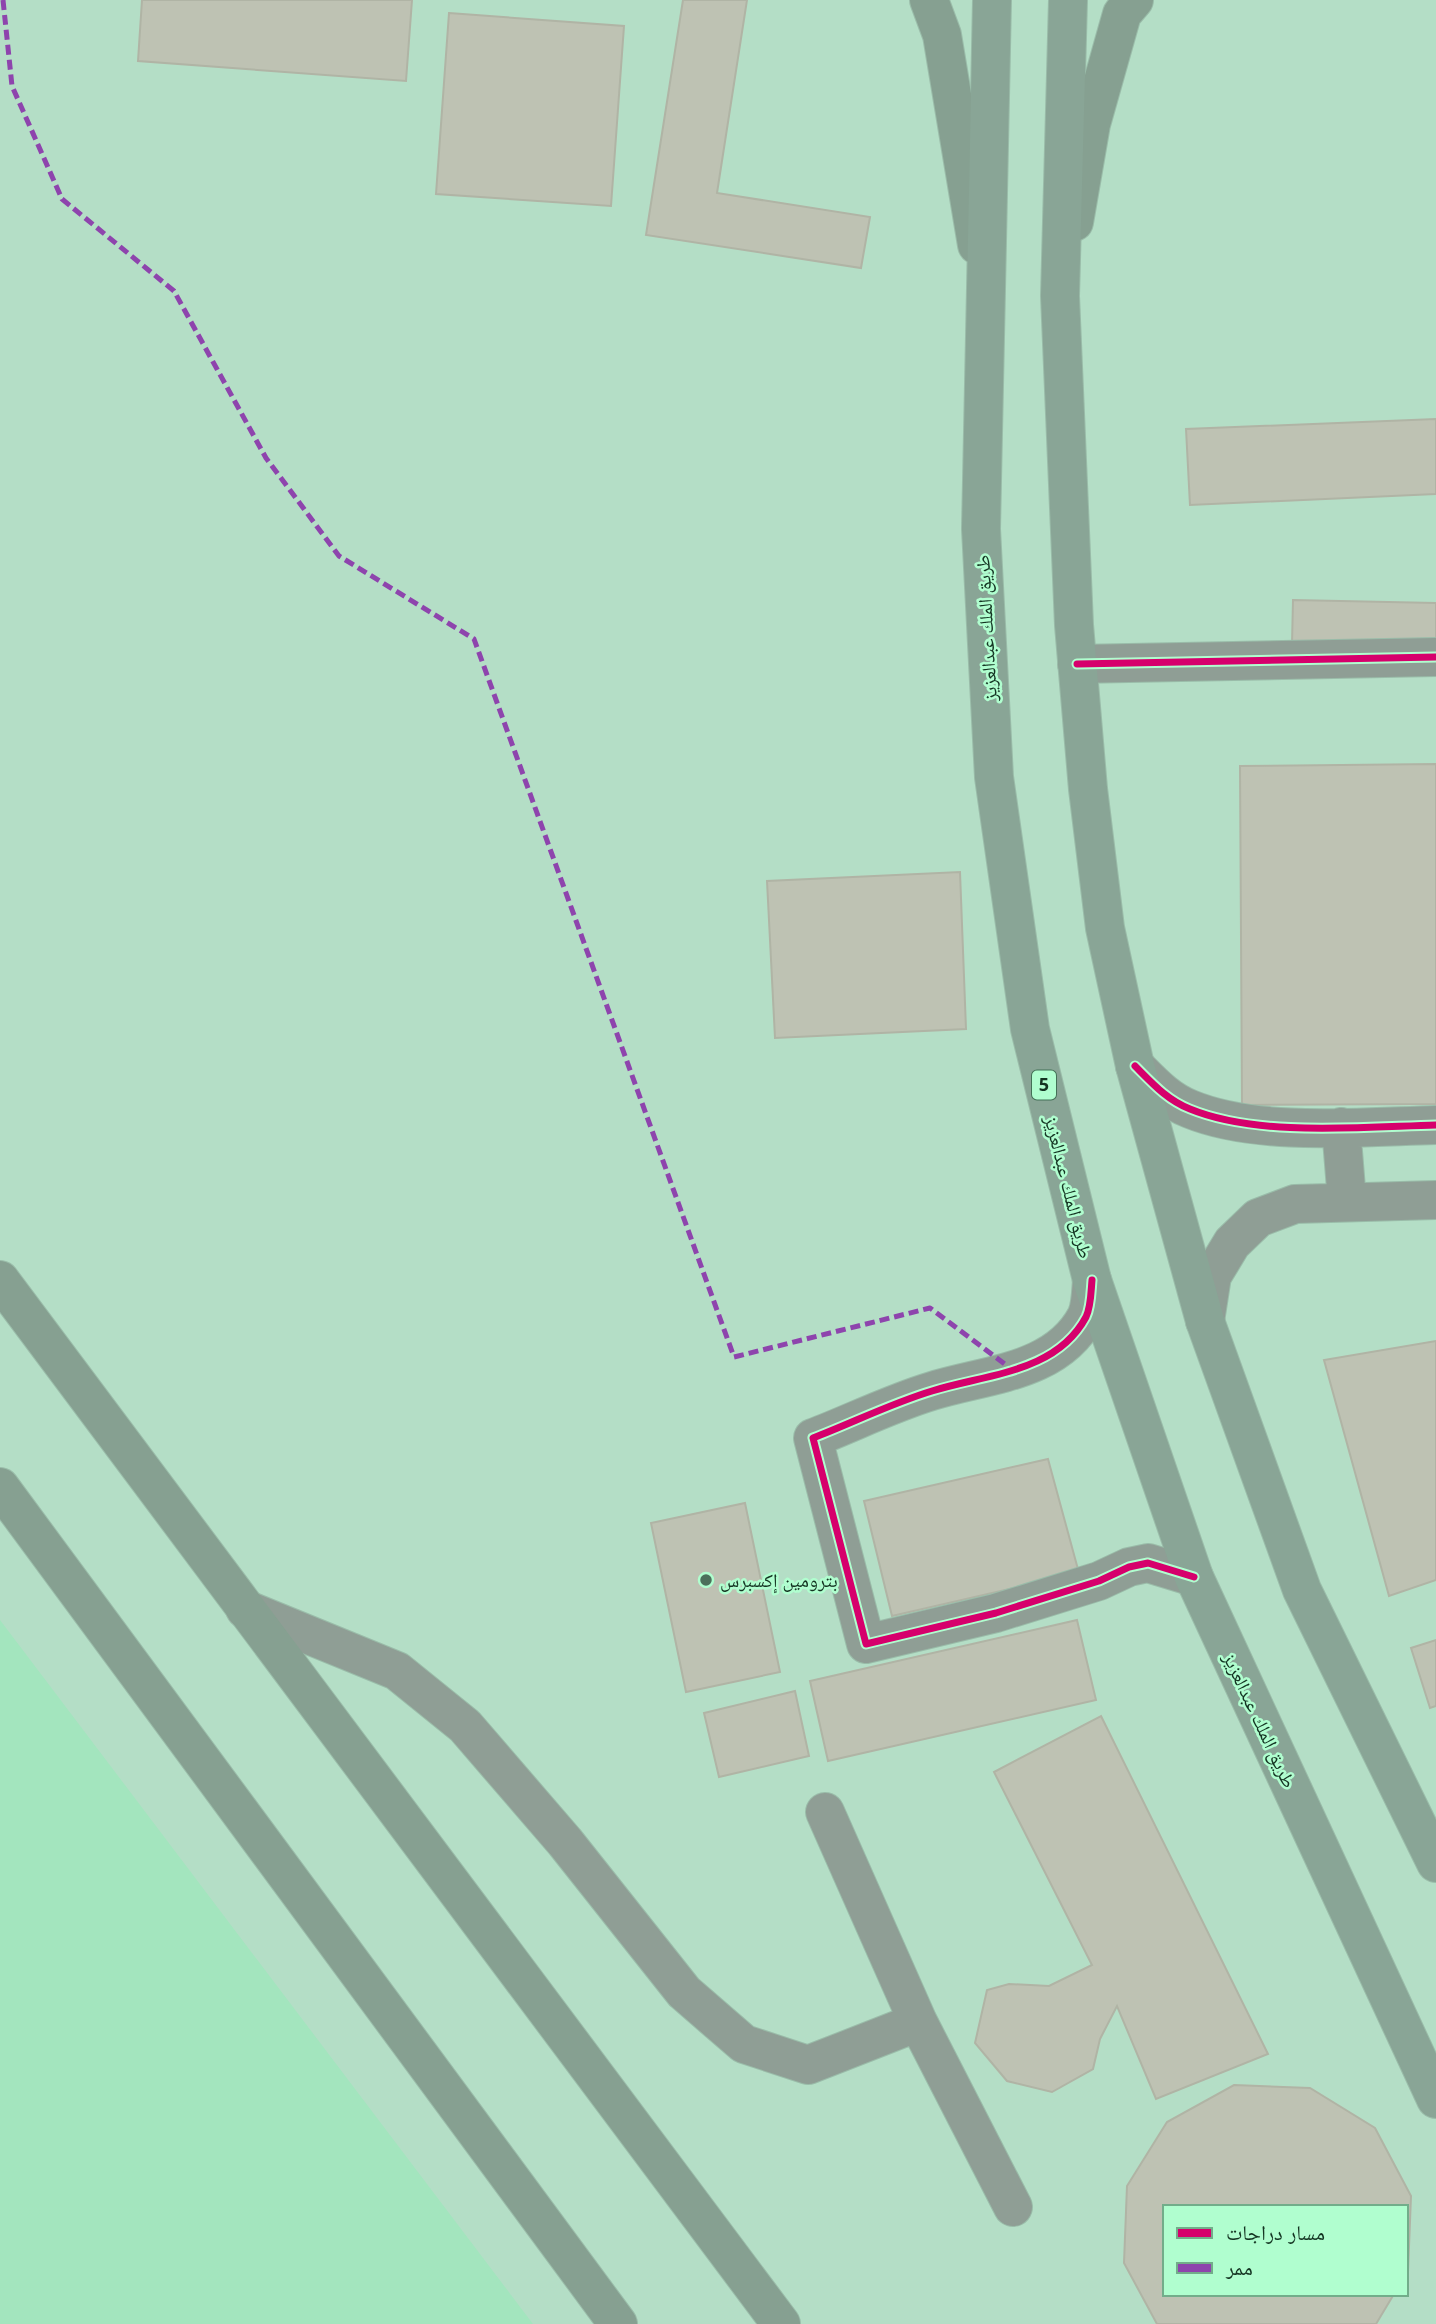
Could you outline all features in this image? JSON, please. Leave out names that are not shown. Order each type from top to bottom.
[{"type":"highway","name":"طريق الملك عبدالعزيز","points":[[992,0],[981,529],[994,777],[1030,1029],[1092,1280],[1194,1577],[1436,2099]]},
{"type":"highway","points":[[1068,0],[1060,296],[1077,664],[1088,789],[1105,928],[1135,1066],[1205,1321],[1302,1590],[1436,1863]]},
{"type":"main road","points":[[929,0],[942,35],[986,296]]},
{"type":"main road","points":[[1060,296],[1091,124],[1122,14],[1133,0]]},
{"type":"main road","points":[[0,1280],[781,2324]]},
{"type":"main road","points":[[0,1487],[618,2324]]},
{"type":"street","points":[[1077,664],[1436,657]]},
{"type":"street","points":[[1135,1066],[1161,1092],[1188,1109],[1216,1118],[1261,1126],[1436,1125]]},
{"type":"street","points":[[1341,1127],[1347,1201]]},
{"type":"street","points":[[1205,1321],[1212,1276],[1232,1243],[1258,1218],[1295,1205],[1347,1201],[1436,1200]]},
{"type":"street","points":[[1092,1280],[1088,1314],[1072,1338],[1040,1360],[1014,1371],[931,1391],[813,1438],[866,1644],[996,1613],[1099,1581],[1129,1567],[1148,1563],[1194,1577]]},
{"type":"street","points":[[245,1609],[397,1671],[465,1726],[565,1842],[684,1992],[744,2044],[808,2065],[918,2022]]},
{"type":"street","points":[[825,1812],[918,2022],[1013,2207]]},
{"type":"shaded area","points":[[0,1620],[533,2324],[0,2324]]},
{"type":"building","points":[[142,0],[412,0],[406,81],[138,61]]},
{"type":"building","points":[[683,0],[747,0],[717,193],[870,217],[861,268],[646,235]]},
{"type":"building","points":[[449,13],[624,26],[611,206],[436,194]]},
{"type":"building","points":[[1436,419],[1436,494],[1190,505],[1186,429]]},
{"type":"building","points":[[1293,600],[1436,603],[1436,647],[1292,644]]},
{"type":"building","points":[[1436,764],[1436,1104],[1242,1105],[1240,766]]},
{"type":"building","points":[[960,872],[966,1029],[775,1038],[767,881]]},
{"type":"building","points":[[1436,1341],[1436,1580],[1389,1596],[1324,1360]]},
{"type":"building","points":[[1048,1459],[1079,1573],[892,1616],[864,1501]]},
{"type":"building","points":[[745,1503],[780,1672],[686,1692],[651,1523]]},
{"type":"building","points":[[1077,1620],[1096,1700],[828,1761],[810,1681]]},
{"type":"building","points":[[1436,1640],[1436,1706],[1430,1708],[1411,1648]]},
{"type":"building","points":[[795,1691],[809,1756],[719,1777],[704,1713]]},
{"type":"building","points":[[1101,1716],[1268,2054],[1156,2099],[1117,2006],[1100,2039],[1093,2069],[1052,2092],[1007,2081],[975,2043],[987,1990],[1009,1984],[1049,1986],[1092,1965],[994,1772]]},
{"type":"building","points":[[1234,2085],[1310,2088],[1375,2128],[1411,2196],[1408,2272],[1408,2205],[1163,2205],[1163,2296],[1393,2296],[1376,2324],[1157,2324],[1124,2263],[1127,2186],[1167,2122]]},
{"type":"marked path","points":[[3,0],[12,86],[62,199],[174,291],[266,458],[339,556],[474,639],[734,1357],[930,1308],[1014,1371]]},
{"type":"cycle path","points":[[1077,664],[1436,657]]},
{"type":"cycle path","points":[[1135,1066],[1174,1101],[1217,1118],[1247,1124],[1311,1128],[1436,1125]]},
{"type":"cycle path","points":[[1092,1280],[1086,1317],[1073,1336],[1038,1361],[1018,1369],[917,1396],[813,1438],[866,1644],[996,1613],[1099,1581],[1129,1567],[1148,1563],[1194,1577]]},
{"type":"place","name":"بترومين إكسبرس","points":[[706,1580]]}]
